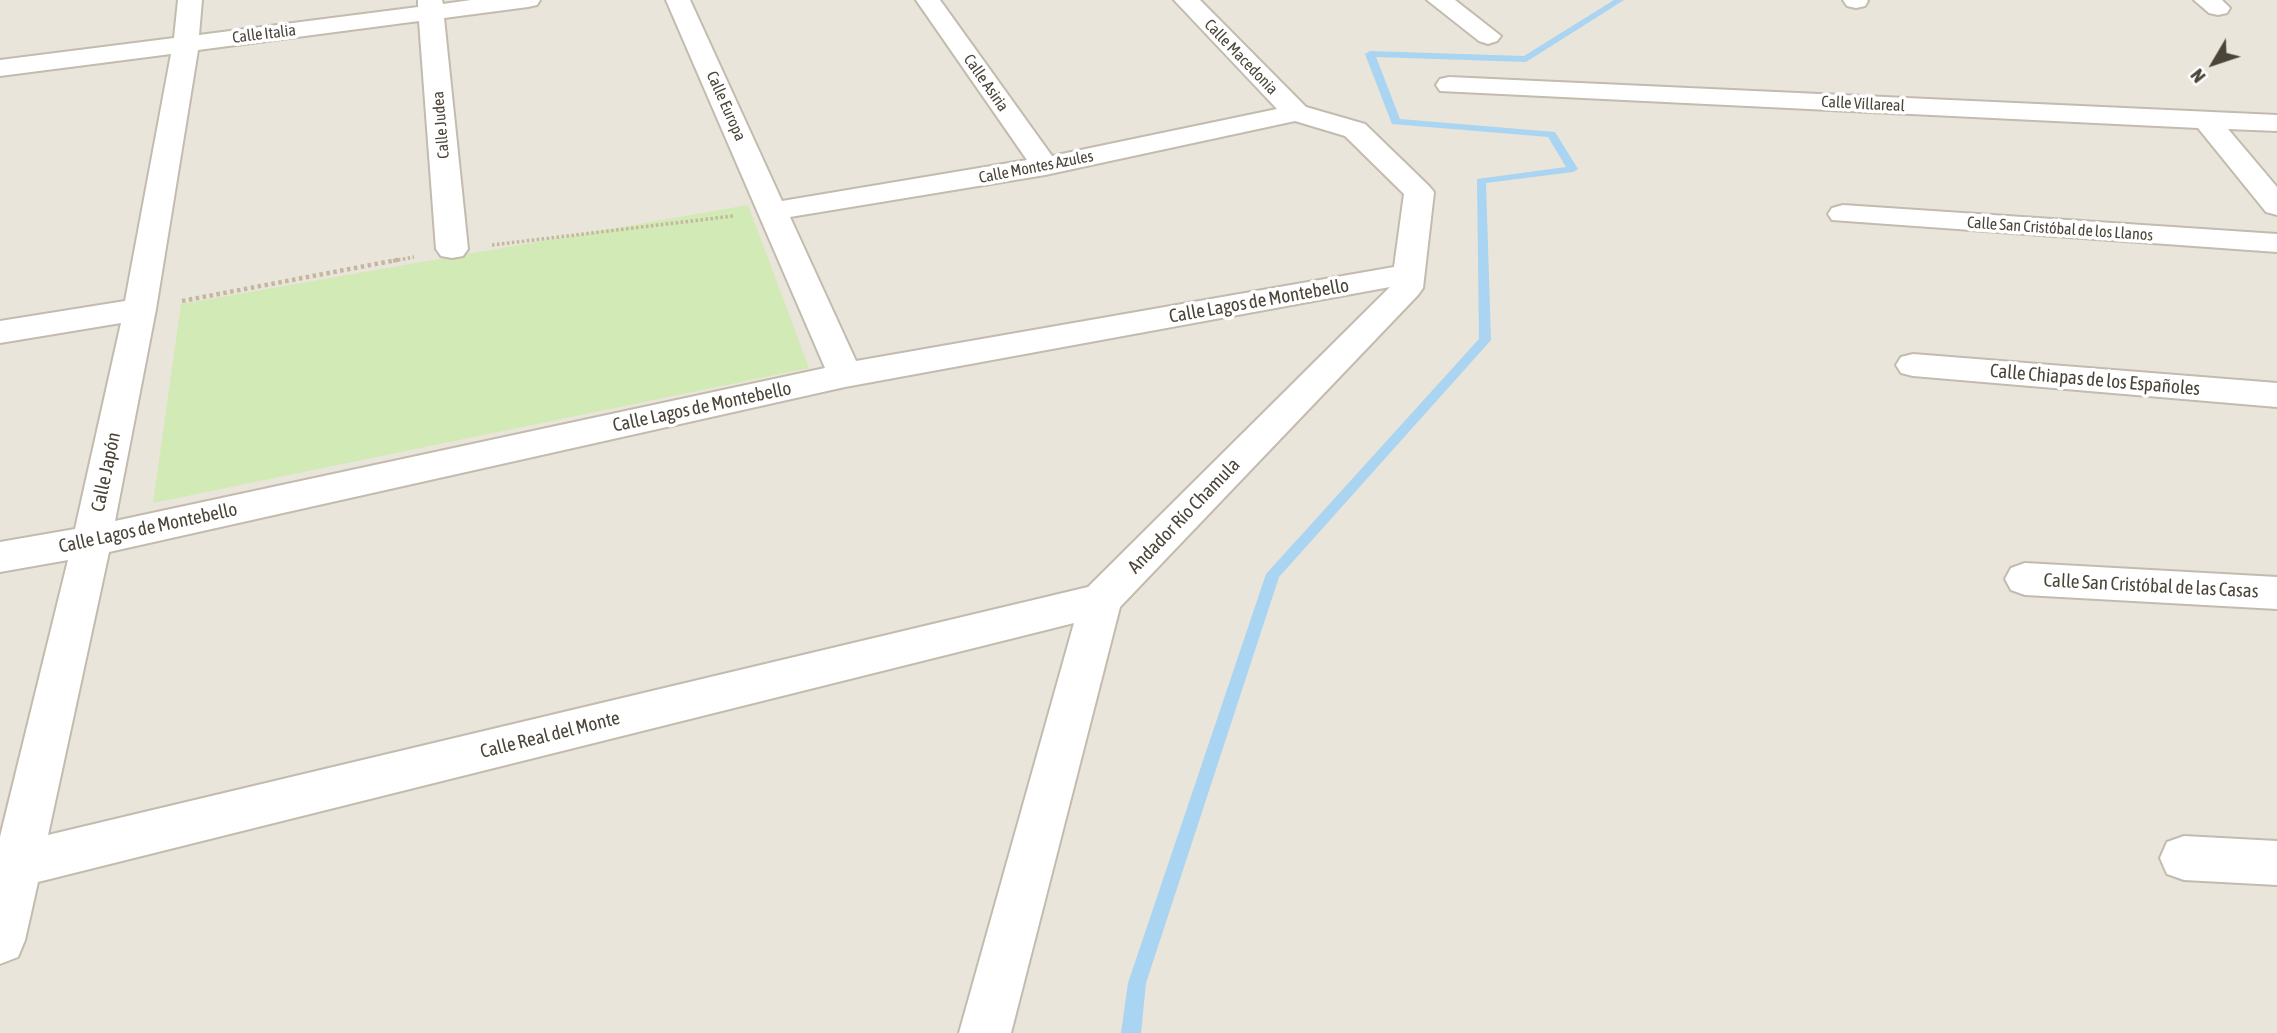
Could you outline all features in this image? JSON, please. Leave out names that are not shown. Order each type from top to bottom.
[{"type":"street","name":"Calle Japón","points":[[0,940],[8,868],[92,541],[140,309],[186,44],[190,0]]},
{"type":"street","name":"Calle Italia","points":[[0,68],[186,44],[431,6],[527,0]]},
{"type":"street","name":"Calle Europa","points":[[678,0],[845,375]]},
{"type":"street","name":"Calle Asiria","points":[[928,0],[1045,166]]},
{"type":"street","name":"Calle Macedonia","points":[[1186,0],[1296,113]]},
{"type":"street","points":[[1439,0],[1488,36]]},
{"type":"street","name":"Calle Judea","points":[[431,6],[452,249]]},
{"type":"street","name":"Calle Villareal","points":[[1449,85],[2277,123]]},
{"type":"street","name":"Calle Montes Azules","points":[[774,211],[1045,166],[1296,113]]},
{"type":"street","name":"Andador Río Chamula","points":[[985,1033],[1101,600],[1407,288],[1419,192],[1355,130],[1296,113]]},
{"type":"street","points":[[2207,121],[2277,206]]},
{"type":"street","name":"Calle San Cristóbal de los Llanos","points":[[1843,214],[2277,243]]},
{"type":"street","name":"Calle Lagos de Montebello","points":[[0,558],[92,541],[845,375],[1407,274]]},
{"type":"street","points":[[0,332],[140,309]]},
{"type":"street","name":"Calle Chiapas de los Españoles","points":[[1913,365],[2277,396]]},
{"type":"street","name":"Calle San Cristóbal de las Casas","points":[[2025,579],[2277,593]]},
{"type":"street","name":"Calle Real del Monte","points":[[8,868],[1101,600]]},
{"type":"street","points":[[2184,858],[2277,863]]},
{"type":"shaded area","points":[[0,0],[2277,0],[2277,1033],[0,1033]]},
{"type":"green space","points":[[748,205],[809,368],[153,503],[181,304]]},
{"type":"waterway","points":[[1131,1033],[1137,983],[1273,574],[1485,340],[1481,181],[1573,169],[1551,134],[1396,122],[1370,54],[1526,59],[1620,0]]}]
